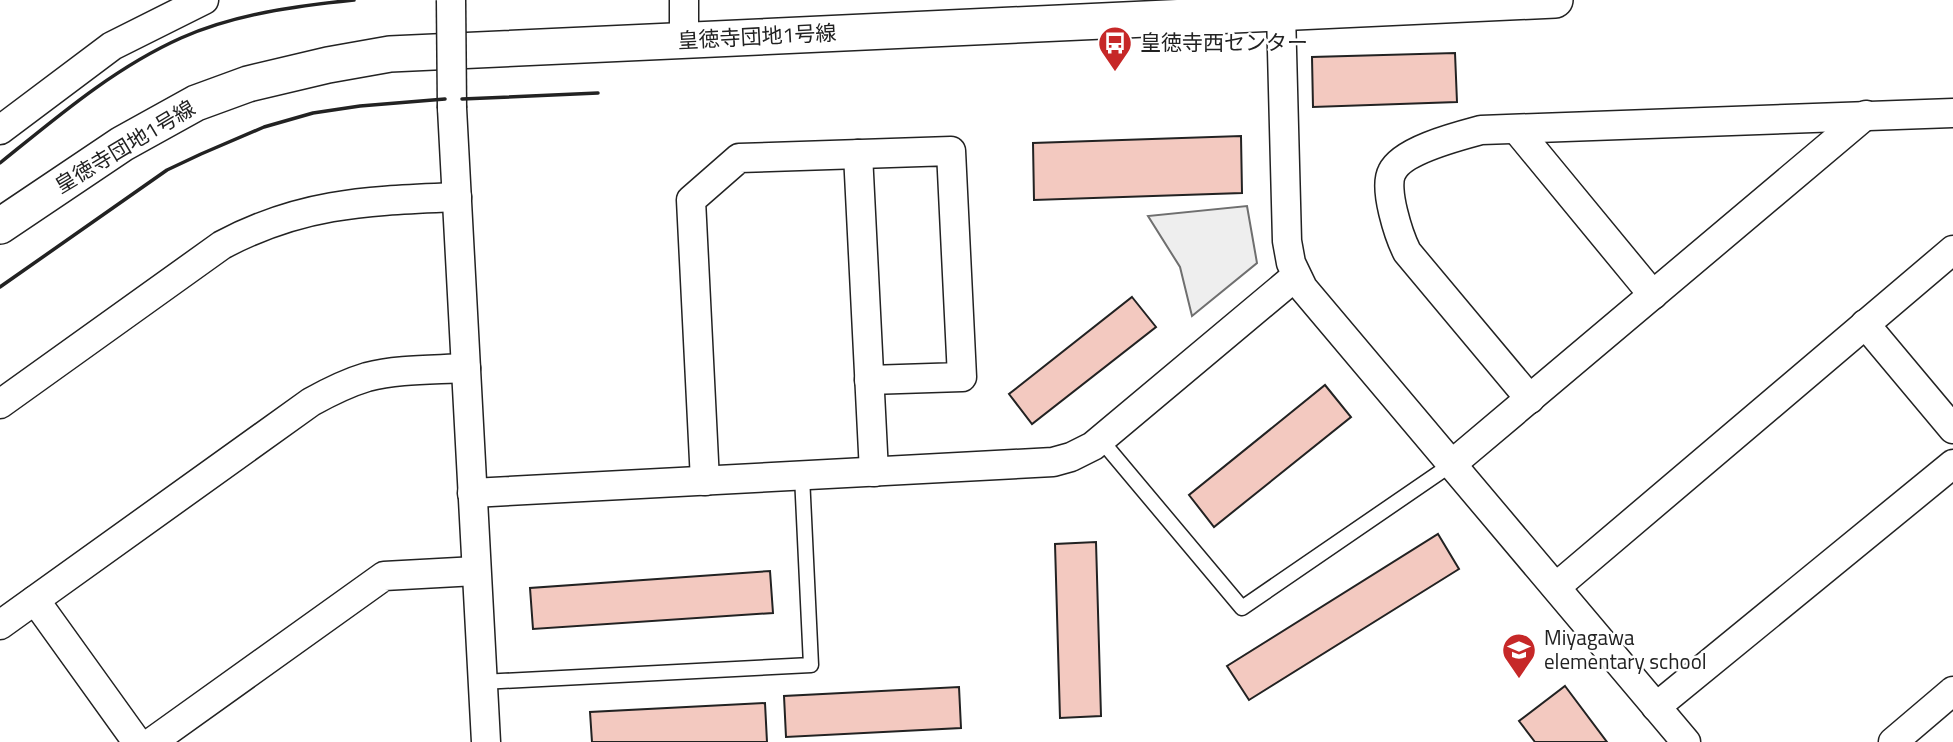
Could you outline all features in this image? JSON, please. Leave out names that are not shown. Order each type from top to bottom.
[{"type":"street","points":[[0,130],[112,46],[204,0]]},
{"type":"street","points":[[451,0],[452,108],[485,742]]},
{"type":"street","points":[[684,0],[684,40]]},
{"type":"street","name":"皇徳寺団地1号線","points":[[0,226],[121,144],[196,103],[247,84],[390,54],[1280,13],[1455,2],[1555,0]]},
{"type":"street","points":[[1280,13],[1287,241],[1296,276],[1303,288],[1686,742]]},
{"type":"street","points":[[1530,399],[1407,252],[1396,224],[1389,184],[1392,171],[1408,156],[1455,137],[1481,130],[1953,113]]},
{"type":"street","points":[[1452,464],[1866,115]]},
{"type":"street","points":[[1517,130],[1653,295]]},
{"type":"street","points":[[705,481],[691,200],[739,158],[951,151],[962,377],[869,380]]},
{"type":"street","points":[[858,154],[874,472]]},
{"type":"street","points":[[0,404],[222,245],[248,231],[286,217],[327,207],[369,201],[457,197]]},
{"type":"street","points":[[1556,587],[1953,250]]},
{"type":"street","points":[[472,493],[1053,463],[1072,457],[1101,440],[1296,276]]},
{"type":"street","points":[[1866,324],[1953,429]]},
{"type":"street","points":[[0,625],[311,402],[339,387],[367,377],[394,372],[466,368]]},
{"type":"street","points":[[1656,707],[1953,464]]},
{"type":"street","points":[[152,742],[384,576],[476,571]]},
{"type":"street","points":[[35,600],[137,742]]},
{"type":"street","points":[[1893,742],[1953,691]]},
{"type":"lane","points":[[1101,440],[1242,608],[1452,464]]},
{"type":"lane","points":[[482,682],[811,665],[802,475]]},
{"type":"shaded area","points":[[1247,206],[1257,263],[1192,316],[1180,267],[1148,216]]},
{"type":"building","points":[[1455,53],[1457,102],[1313,107],[1312,57]]},
{"type":"building","points":[[1241,136],[1242,193],[1034,200],[1033,143]]},
{"type":"building","points":[[1132,297],[1156,327],[1032,424],[1009,394]]},
{"type":"building","points":[[1325,385],[1351,417],[1214,527],[1189,495]]},
{"type":"building","points":[[1438,534],[1459,569],[1249,700],[1227,666]]},
{"type":"building","points":[[1096,542],[1101,716],[1060,718],[1055,544]]},
{"type":"building","points":[[770,571],[773,613],[533,629],[530,588]]},
{"type":"building","points":[[1565,686],[1607,742],[1535,742],[1519,721]]},
{"type":"building","points":[[959,687],[961,728],[786,737],[784,696]]},
{"type":"building","points":[[765,703],[767,742],[592,742],[590,712]]},
{"type":"wall","points":[[0,163],[109,79],[181,38],[244,17],[288,8],[354,0]]},
{"type":"wall","points":[[462,99],[598,93]]},
{"type":"wall","points":[[0,287],[167,170],[264,127],[313,113],[445,99]]},
{"type":"place","name":"皇徳寺西センター","points":[[1115,73]]},
{"type":"place","name":"Miyagawa elementary school","points":[[1519,680]]}]
